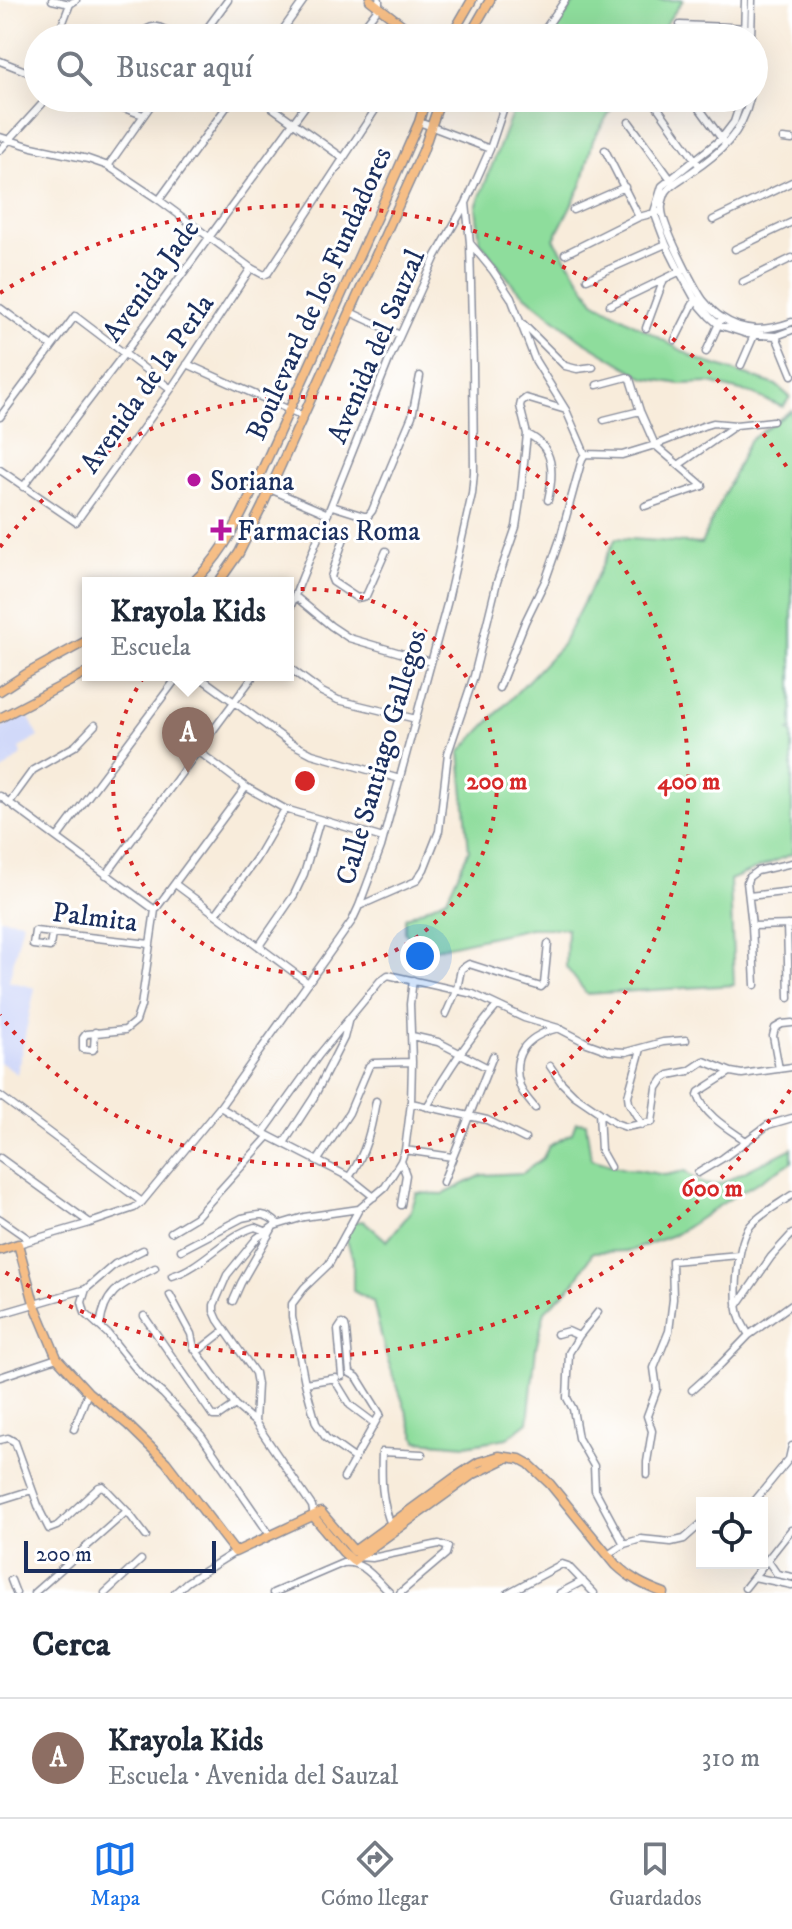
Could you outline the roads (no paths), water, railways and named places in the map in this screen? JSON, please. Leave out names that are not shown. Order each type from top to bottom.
[{"type":"main road","points":[[370,0],[379,3],[403,24]]},
{"type":"main road","points":[[458,24],[472,0]]},
{"type":"main road","points":[[476,24],[490,0]]},
{"type":"main road","name":"Boulevard de los Fundadores","points":[[198,577],[219,554],[256,483],[422,112]]},
{"type":"main road","name":"Boulevard de los Fundadores","points":[[222,577],[239,553],[271,489],[423,151],[436,112]]},
{"type":"main road","points":[[0,691],[82,643]]},
{"type":"main road","points":[[0,718],[82,675]]},
{"type":"main road","points":[[18,1244],[34,1303],[57,1358],[88,1392],[139,1434],[166,1462],[235,1552],[318,1515],[353,1559],[472,1475],[509,1457],[529,1464],[550,1484],[629,1577],[648,1591],[664,1593]]},
{"type":"main road","name":"Calle Santiago Gallegos","points":[[0,1250],[18,1244]]},
{"type":"street","points":[[52,0],[73,2],[63,24]]},
{"type":"street","points":[[210,24],[228,0]]},
{"type":"street","points":[[287,24],[304,0]]},
{"type":"street","points":[[549,24],[565,0]]},
{"type":"street","points":[[745,0],[748,24]]},
{"type":"street","points":[[749,24],[752,0]]},
{"type":"street","points":[[365,24],[379,3]]},
{"type":"street","points":[[0,61],[24,70]]},
{"type":"street","points":[[0,150],[35,112]]},
{"type":"street","points":[[135,112],[143,115]]},
{"type":"street","points":[[108,166],[145,112]]},
{"type":"street","points":[[159,200],[223,112]]},
{"type":"street","points":[[279,112],[343,158]]},
{"type":"street","name":"Avenida Jade","points":[[23,487],[300,112]]},
{"type":"street","points":[[0,137],[108,166],[264,275],[374,112]]},
{"type":"street","name":"Avenida del Sauzal","points":[[294,601],[400,335],[436,256],[466,203],[502,112]]},
{"type":"street","points":[[661,112],[698,164]]},
{"type":"street","points":[[702,112],[724,142]]},
{"type":"street","points":[[724,142],[737,112]]},
{"type":"street","points":[[745,112],[741,125],[724,142],[698,164],[662,186],[658,212],[669,242],[699,299],[728,329],[774,333],[792,330]]},
{"type":"street","points":[[419,122],[490,149]]},
{"type":"street","points":[[629,122],[672,182]]},
{"type":"street","points":[[783,139],[792,140]]},
{"type":"street","points":[[605,150],[639,217]]},
{"type":"street","points":[[713,220],[792,182]]},
{"type":"street","points":[[573,210],[625,187]]},
{"type":"street","name":"Calle Santiago Gallegos","points":[[18,1244],[90,1223],[134,1208],[142,1202],[220,1107],[352,921],[359,906],[400,779],[453,577],[473,483],[470,243],[466,203]]},
{"type":"street","points":[[565,254],[639,217],[658,212]]},
{"type":"street","points":[[735,249],[792,222]]},
{"type":"street","points":[[587,279],[669,242]]},
{"type":"street","points":[[470,243],[503,285],[538,366],[566,410],[585,454]]},
{"type":"street","points":[[743,282],[792,258]]},
{"type":"street","name":"Avenida de la Perla","points":[[23,487],[76,522],[171,389],[251,268]]},
{"type":"street","points":[[610,305],[683,270]]},
{"type":"street","points":[[646,328],[664,279]]},
{"type":"street","points":[[675,340],[693,304],[699,299]]},
{"type":"street","points":[[0,309],[52,346]]},
{"type":"street","points":[[350,312],[400,335]]},
{"type":"street","points":[[0,417],[75,316],[171,389]]},
{"type":"street","points":[[520,321],[565,366],[577,369],[593,367]]},
{"type":"street","points":[[706,352],[720,321]]},
{"type":"street","points":[[774,333],[792,322]]},
{"type":"street","points":[[741,365],[755,332]]},
{"type":"street","points":[[774,333],[792,375]]},
{"type":"street","points":[[187,364],[303,416]]},
{"type":"street","points":[[332,506],[364,516],[372,511],[412,416],[420,376]]},
{"type":"street","points":[[597,385],[627,377],[630,379],[655,445],[703,486],[645,506]]},
{"type":"street","points":[[359,906],[416,881],[424,869],[439,831],[448,753],[516,527],[527,434],[520,406],[526,398],[566,410]]},
{"type":"street","points":[[604,420],[640,411]]},
{"type":"street","points":[[585,454],[622,455],[703,426],[773,421]]},
{"type":"street","points":[[680,464],[736,425]]},
{"type":"street","points":[[527,434],[541,443],[551,466],[553,480],[548,500]]},
{"type":"street","points":[[499,688],[546,579],[585,454]]},
{"type":"street","points":[[0,470],[23,487]]},
{"type":"street","points":[[256,483],[328,514]]},
{"type":"street","points":[[322,527],[345,535],[331,577],[333,582],[357,598],[366,596],[386,551]]},
{"type":"street","points":[[296,597],[349,638],[431,662]]},
{"type":"street","points":[[294,671],[330,697],[416,719]]},
{"type":"street","points":[[57,838],[175,681]]},
{"type":"street","points":[[205,681],[289,742],[312,754],[400,779]]},
{"type":"street","points":[[106,875],[250,681]]},
{"type":"street","points":[[9,803],[33,770],[75,746],[95,725]]},
{"type":"street","points":[[198,751],[246,787],[285,809],[383,838]]},
{"type":"street","points":[[93,1032],[125,1030],[136,1021],[155,910],[246,787]]},
{"type":"street","points":[[0,796],[155,910]]},
{"type":"street","points":[[216,914],[256,859],[285,809]]},
{"type":"street","points":[[259,946],[294,895],[304,874],[320,820]]},
{"type":"street","points":[[755,985],[747,882],[752,873],[792,863]]},
{"type":"street","points":[[175,884],[308,983]]},
{"type":"street","points":[[749,896],[792,891]]},
{"type":"street","points":[[752,926],[789,925],[789,998]]},
{"type":"street","name":"Palmita","points":[[52,933],[50,947],[33,945],[35,931],[150,944]]},
{"type":"street","points":[[446,1014],[457,989],[461,969],[469,964],[541,987],[544,984],[548,944]]},
{"type":"street","points":[[171,1232],[196,1217],[266,1134],[319,1055],[383,977],[388,975],[473,994],[524,1018],[558,1028],[609,1051],[626,1052],[663,1042],[686,1040]]},
{"type":"street","points":[[354,1458],[326,1438],[316,1423],[305,1383],[292,1304],[304,1288],[326,1269],[359,1209],[385,1187],[401,1161],[411,1103],[410,1004],[413,980]]},
{"type":"street","points":[[427,1107],[460,1053],[497,1006]]},
{"type":"street","points":[[284,1143],[314,1097],[344,1038],[348,1022]]},
{"type":"street","points":[[779,1069],[773,1036],[775,1028],[792,1023]]},
{"type":"street","points":[[535,1108],[520,1089],[518,1060],[522,1049],[536,1036],[558,1028]]},
{"type":"street","points":[[412,1036],[438,1042],[488,1068]]},
{"type":"street","points":[[641,1049],[628,1096],[642,1125]]},
{"type":"street","points":[[443,1182],[493,1056]]},
{"type":"street","points":[[550,1066],[574,1095],[626,1127],[652,1122],[657,1088],[663,1079],[689,1071],[704,1061],[742,1074],[792,1067]]},
{"type":"street","points":[[318,1160],[349,1113],[369,1066],[373,1063],[412,1062]]},
{"type":"street","points":[[731,1072],[699,1092],[699,1100],[710,1114],[746,1141]]},
{"type":"street","points":[[0,1096],[142,1202]]},
{"type":"street","points":[[349,1177],[364,1152],[376,1101]]},
{"type":"street","points":[[411,1103],[487,1120],[525,1139]]},
{"type":"street","points":[[220,1107],[349,1177],[374,1197]]},
{"type":"street","points":[[599,1112],[601,1151],[610,1167]]},
{"type":"street","points":[[698,1173],[768,1125],[792,1118]]},
{"type":"street","points":[[405,1150],[452,1157]]},
{"type":"street","points":[[0,1158],[90,1223]]},
{"type":"street","points":[[401,1161],[406,1175],[401,1205]]},
{"type":"street","points":[[749,1335],[737,1306],[739,1255],[743,1237],[751,1225],[792,1195]]},
{"type":"street","points":[[255,1422],[255,1373],[214,1311],[227,1275],[257,1238],[276,1225],[318,1214],[359,1209]]},
{"type":"street","points":[[181,1250],[242,1218],[259,1214],[270,1217],[276,1225]]},
{"type":"street","points":[[0,1219],[30,1240]]},
{"type":"street","points":[[233,1301],[276,1225]]},
{"type":"street","points":[[172,1276],[184,1273],[243,1231],[255,1227],[266,1231]]},
{"type":"street","points":[[737,1306],[771,1257],[792,1234]]},
{"type":"street","points":[[0,1314],[86,1289],[115,1264],[143,1250]]},
{"type":"street","points":[[647,1475],[652,1431],[647,1416],[657,1389],[654,1368],[669,1331],[673,1299],[672,1261],[739,1255]]},
{"type":"street","points":[[100,1326],[102,1308],[109,1297],[123,1284],[155,1268]]},
{"type":"street","points":[[86,1289],[83,1310],[140,1374],[201,1435],[270,1535]]},
{"type":"street","points":[[170,1295],[191,1334],[194,1348],[235,1405],[255,1422],[318,1515]]},
{"type":"street","points":[[692,1390],[749,1335],[792,1304]]},
{"type":"street","points":[[598,1312],[569,1353],[567,1398],[573,1409],[578,1438],[594,1466],[595,1490],[624,1544]]},
{"type":"street","points":[[144,1316],[213,1416],[219,1416],[235,1405]]},
{"type":"street","points":[[342,1376],[338,1330],[342,1324],[346,1330],[350,1373]]},
{"type":"street","points":[[197,1352],[225,1330]]},
{"type":"street","points":[[557,1334],[568,1331],[579,1336]]},
{"type":"street","points":[[0,1377],[57,1358]]},
{"type":"street","points":[[305,1383],[350,1373],[355,1375],[378,1409],[380,1414],[344,1478]]},
{"type":"street","points":[[334,1379],[350,1405],[374,1423]]},
{"type":"street","points":[[74,1429],[88,1392]]},
{"type":"street","points":[[0,1440],[8,1438],[15,1442],[49,1529],[57,1526],[103,1486],[146,1536]]},
{"type":"street","points":[[758,1497],[789,1459],[792,1446]]},
{"type":"street","points":[[393,1528],[381,1484],[382,1452],[422,1454]]},
{"type":"street","points":[[0,1500],[32,1490]]},
{"type":"street","points":[[34,1593],[127,1511]]},
{"type":"street","points":[[608,1555],[624,1544],[641,1539],[671,1542],[684,1539],[696,1528]]},
{"type":"street","points":[[791,1530],[768,1561],[777,1574],[792,1577]]},
{"type":"street","points":[[273,1593],[353,1559],[439,1544],[448,1547],[446,1554],[400,1593]]},
{"type":"street","points":[[175,1593],[235,1552]]},
{"type":"street","points":[[353,1559],[390,1593]]},
{"type":"street","points":[[105,1593],[141,1560]]},
{"type":"street","points":[[508,1593],[562,1564],[568,1566],[594,1593]]},
{"type":"street","points":[[745,1588],[761,1569]]},
{"type":"street","points":[[754,1577],[792,1585]]},
{"type":"street","points":[[11,1580],[16,1593]]},
{"type":"street","points":[[560,1593],[583,1581]]},
{"type":"place","name":"Soriana","points":[[194,480]]},
{"type":"place","name":"Farmacias Roma","points":[[221,530]]},
{"type":"place","name":"Krayola Kids","points":[[188,773]]}]
